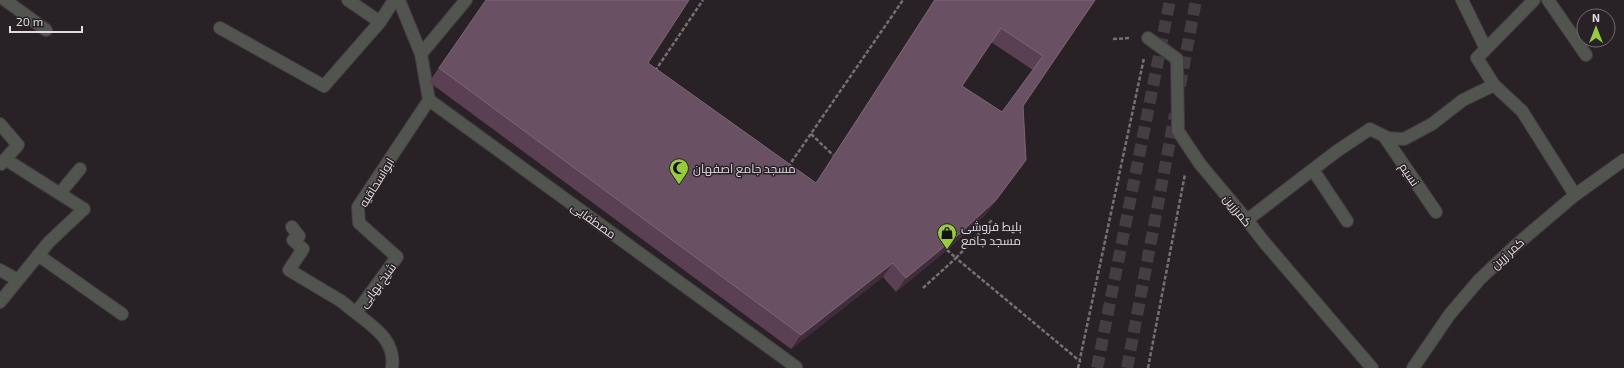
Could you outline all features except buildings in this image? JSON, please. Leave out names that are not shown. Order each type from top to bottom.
[{"type":"street","points":[[5,0],[46,30]]},
{"type":"street","points":[[348,0],[380,22]]},
{"type":"street","points":[[220,28],[324,86],[380,22],[394,0]]},
{"type":"street","points":[[400,0],[421,54],[429,100]]},
{"type":"street","points":[[421,54],[466,0]]},
{"type":"street","points":[[1462,0],[1486,49]]},
{"type":"street","points":[[1534,0],[1477,58],[1494,85],[1522,110],[1575,196]]},
{"type":"street","points":[[1548,0],[1586,55]]},
{"type":"street","name":"کمرزرین","points":[[1148,38],[1177,59],[1178,131],[1200,164],[1264,242],[1372,368]]},
{"type":"street","points":[[1247,220],[1370,129],[1388,138],[1404,139],[1432,124],[1463,100],[1494,85]]},
{"type":"street","name":"ابواسحاقیه","points":[[397,257],[359,223],[358,208],[429,100]]},
{"type":"street","name":"مصطفایی","points":[[429,100],[796,367]]},
{"type":"street","points":[[0,124],[18,145],[3,162],[84,209],[49,242],[0,302]]},
{"type":"street","name":"نسیم","points":[[1384,136],[1436,212]]},
{"type":"street","name":"کمر زرین","points":[[1413,368],[1450,314],[1479,280],[1516,245],[1575,196],[1624,160]]},
{"type":"street","points":[[60,194],[80,169]]},
{"type":"street","points":[[1313,170],[1348,221]]},
{"type":"street","points":[[292,227],[299,236],[293,240],[303,249],[289,270],[341,301],[356,313]]},
{"type":"street","points":[[38,255],[122,314]]},
{"type":"street","name":"شیخ بهایی","points":[[392,368],[394,357],[383,334],[356,313],[397,257]]},
{"type":"street","points":[[0,270],[18,280]]},
{"type":"path","points":[[660,76],[654,72],[703,0]]},
{"type":"path","points":[[782,164],[788,168],[903,0]]},
{"type":"path","points":[[1078,368],[1081,362],[1148,38]]},
{"type":"path","points":[[811,134],[833,155]]},
{"type":"path","points":[[1148,368],[1190,149]]},
{"type":"path","points":[[923,288],[956,258],[992,220]]},
{"type":"path","points":[[947,250],[1081,362]]},
{"type":"tunnel","points":[[1097,368],[1170,0]]},
{"type":"tunnel","points":[[1180,86],[1196,0]]},
{"type":"tunnel","points":[[1127,368],[1175,114]]},
{"type":"place","name":"مسجد جامع اصفهان","points":[[679,185]]},
{"type":"place","name":"بلیط فروشی مسجد جامع","points":[[947,250]]}]
